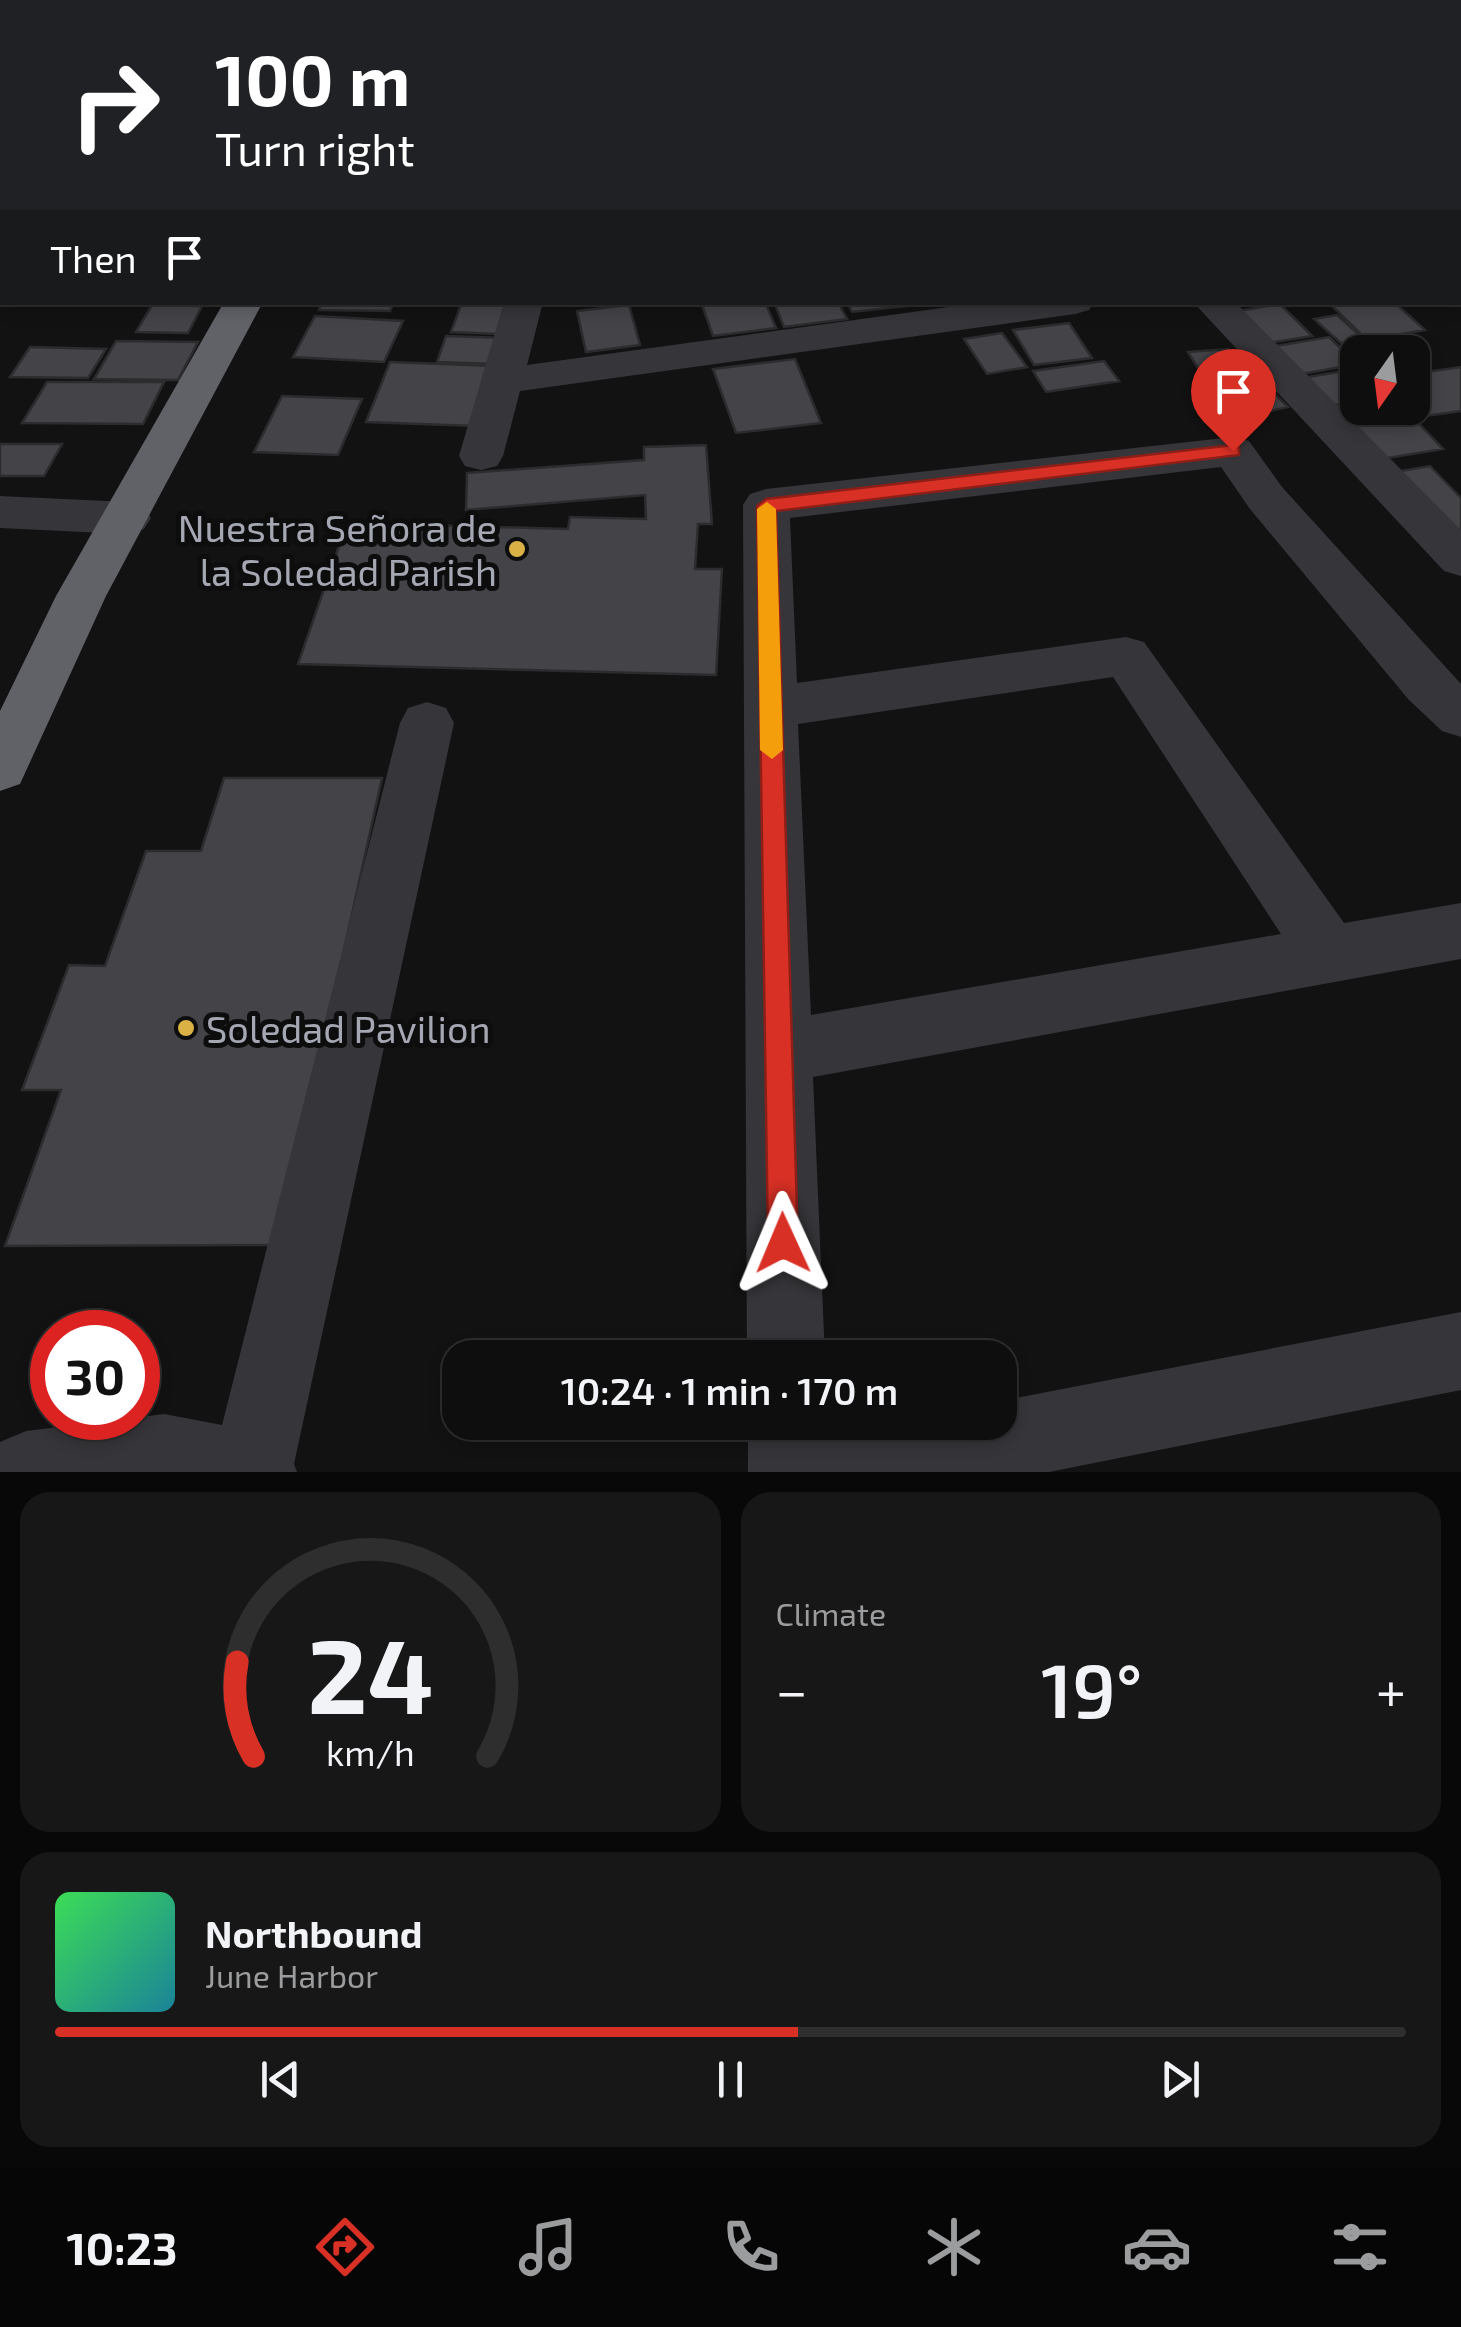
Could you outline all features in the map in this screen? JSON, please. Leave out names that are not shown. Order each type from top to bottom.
[{"type":"highway","points":[[0,768],[81,596],[242,305]]},
{"type":"street","points":[[481,456],[523,305]]},
{"type":"street","points":[[504,382],[1054,305]]},
{"type":"street","points":[[1215,305],[1461,560]]},
{"type":"street","points":[[786,1340],[766,506],[1233,451],[1316,556],[1428,686],[1461,716]]},
{"type":"street","points":[[0,512],[127,518]]},
{"type":"street","points":[[771,708],[1126,656],[1329,954]]},
{"type":"street","points":[[26,1472],[164,1455],[253,1471],[427,723]]},
{"type":"street","points":[[779,1052],[1461,931]]},
{"type":"street","points":[[844,1472],[1461,1352]]},
{"type":"street","points":[[788,1440],[789,1472]]},
{"type":"building","points":[[152,305],[202,306],[188,333],[136,332]]},
{"type":"building","points":[[321,305],[393,305],[390,311],[319,310]]},
{"type":"building","points":[[461,305],[508,305],[498,334],[451,332]]},
{"type":"building","points":[[629,305],[640,345],[586,352],[577,311]]},
{"type":"building","points":[[702,305],[766,305],[776,328],[713,336]]},
{"type":"building","points":[[775,305],[840,305],[847,319],[784,327]]},
{"type":"building","points":[[848,305],[906,306],[852,312]]},
{"type":"building","points":[[1281,305],[1312,336],[1269,343],[1238,311]]},
{"type":"building","points":[[1331,305],[1397,305],[1425,330],[1362,335]]},
{"type":"building","points":[[1337,315],[1359,335],[1340,335],[1340,342],[1314,319]]},
{"type":"building","points":[[315,316],[403,321],[384,362],[293,357]]},
{"type":"building","points":[[1069,323],[1092,358],[1034,365],[1013,330]]},
{"type":"building","points":[[1002,333],[1027,367],[987,374],[964,339]]},
{"type":"building","points":[[446,336],[505,338],[497,364],[437,362]]},
{"type":"building","points":[[1329,337],[1340,348],[1340,367],[1302,374],[1276,346]]},
{"type":"building","points":[[116,341],[198,342],[178,380],[94,379]]},
{"type":"building","points":[[30,347],[106,349],[88,378],[10,377]]},
{"type":"building","points":[[1229,349],[1239,365],[1198,368],[1188,352]]},
{"type":"building","points":[[795,359],[821,423],[736,433],[713,369]]},
{"type":"building","points":[[1104,361],[1119,381],[1046,392],[1033,371]]},
{"type":"building","points":[[390,362],[493,366],[475,426],[366,422]]},
{"type":"building","points":[[1461,367],[1461,411],[1430,415],[1430,371]]},
{"type":"building","points":[[1340,372],[1340,404],[1328,406],[1302,378]]},
{"type":"building","points":[[47,382],[164,382],[143,424],[22,423]]},
{"type":"building","points":[[1264,383],[1288,407],[1248,416],[1225,392]]},
{"type":"building","points":[[282,396],[362,399],[338,455],[254,452]]},
{"type":"building","points":[[1352,425],[1420,425],[1443,449],[1382,459]]},
{"type":"building","points":[[0,444],[62,444],[44,476],[0,476]]},
{"type":"building","name":"Nuestra Señora de la Soledad Parish","points":[[706,445],[712,524],[698,524],[695,569],[722,569],[716,675],[298,664],[347,523],[568,529],[570,517],[646,519],[645,495],[466,510],[467,473],[644,460],[644,447]]},
{"type":"building","points":[[1430,466],[1461,498],[1461,530],[1444,533],[1389,473]]},
{"type":"building","name":"Soledad Pavilion","points":[[224,778],[382,778],[279,1245],[5,1246],[61,1090],[22,1090],[69,965],[105,966],[146,851],[201,851]]},
{"type":"slow traffic","points":[[767,509],[772,750]]},
{"type":"place","name":"Nuestra Señora de la Soledad Parish","points":[[517,549]]},
{"type":"place","name":"Soledad Pavilion","points":[[186,1028]]},
{"type":"route","points":[[783,1243],[766,506],[1233,451]]}]
